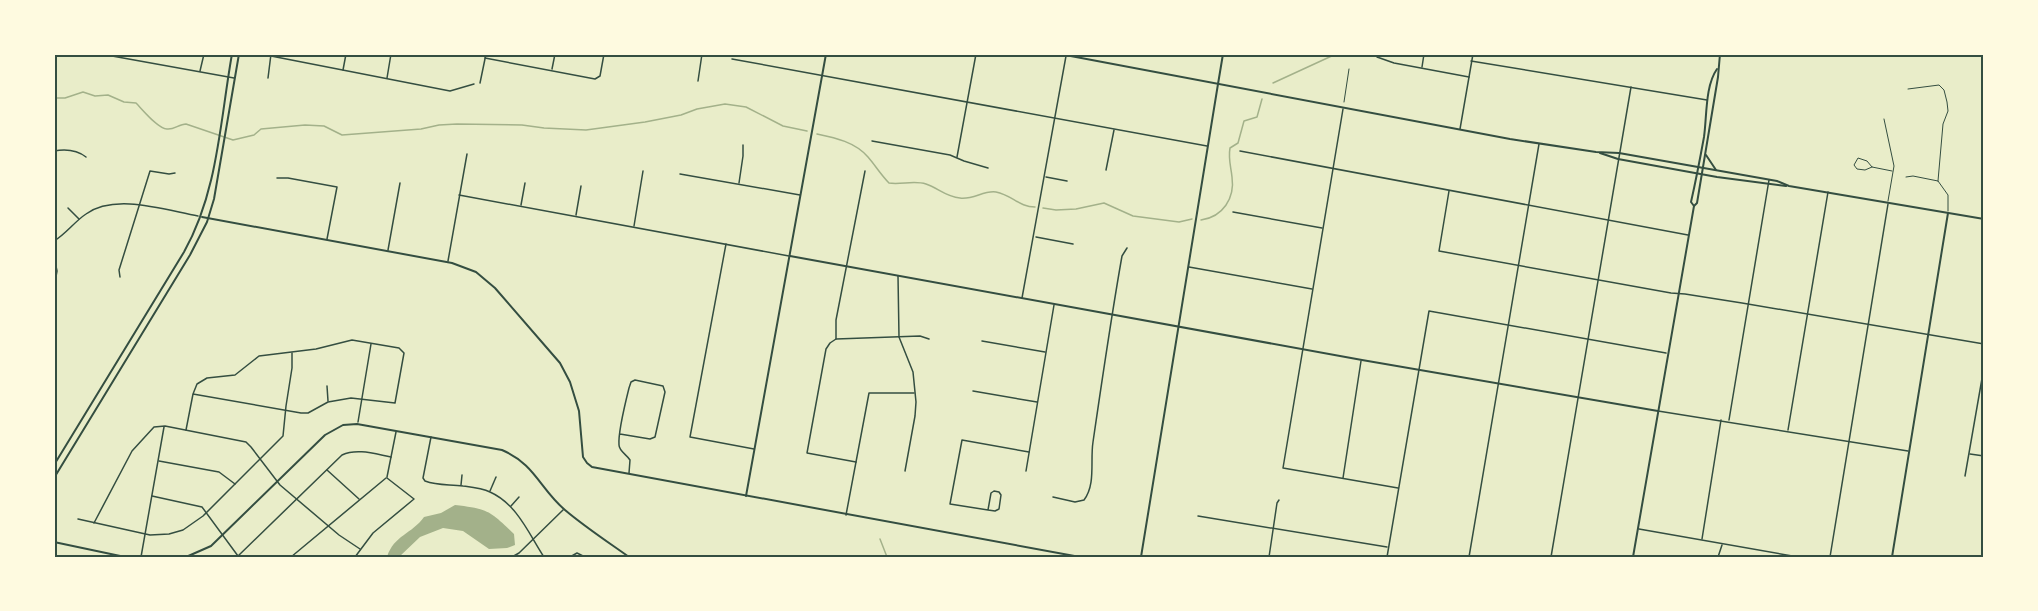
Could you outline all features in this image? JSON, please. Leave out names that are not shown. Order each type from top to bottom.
[{"type":"street","points":[[101,54],[235,78]]},
{"type":"street","points":[[200,72],[204,54]]},
{"type":"street","points":[[54,465],[184,252],[202,217],[214,164],[232,54]]},
{"type":"street","points":[[54,478],[190,255],[208,218],[214,199],[239,54]]},
{"type":"street","points":[[343,71],[346,54]]},
{"type":"street","points":[[387,79],[391,54]]},
{"type":"street","points":[[480,83],[486,54]]},
{"type":"street","points":[[552,70],[555,54]]},
{"type":"street","points":[[485,58],[598,78],[604,54]]},
{"type":"street","points":[[698,81],[702,54]]},
{"type":"street","points":[[746,496],[826,54]]},
{"type":"street","points":[[957,158],[976,54]]},
{"type":"street","points":[[1060,54],[1460,129],[1596,152],[1619,153],[1789,186],[1984,219]]},
{"type":"street","points":[[1141,557],[1223,54]]},
{"type":"street","points":[[1422,68],[1424,54]]},
{"type":"street","points":[[1460,129],[1473,54]]},
{"type":"street","points":[[1633,557],[1677,294],[1706,154],[1720,54]]},
{"type":"street","points":[[268,78],[271,55],[450,92],[474,84]]},
{"type":"street","points":[[1022,298],[1066,55]]},
{"type":"street","points":[[1377,57],[1394,63],[1469,77]]},
{"type":"street","points":[[732,59],[1208,146]]},
{"type":"street","points":[[1471,61],[1708,100]]},
{"type":"street","points":[[1694,206],[1692,202],[1708,100],[1713,75],[1717,69]]},
{"type":"street","points":[[1551,557],[1631,87]]},
{"type":"street","points":[[1343,107],[1283,468],[1399,488]]},
{"type":"street","points":[[1106,170],[1114,129]]},
{"type":"street","points":[[872,141],[951,154],[964,161],[988,168]]},
{"type":"street","points":[[1469,557],[1539,143]]},
{"type":"street","points":[[738,184],[743,156],[742,145]]},
{"type":"street","points":[[54,151],[70,151],[86,157]]},
{"type":"street","points":[[1240,151],[1688,235]]},
{"type":"street","points":[[1596,152],[1618,159],[1697,174],[1768,182]]},
{"type":"street","points":[[448,262],[467,154]]},
{"type":"street","points":[[1706,154],[1716,170]]},
{"type":"street","points":[[120,277],[119,270],[150,171],[175,173]]},
{"type":"street","points":[[634,227],[643,171]]},
{"type":"street","points":[[836,339],[836,320],[865,171]]},
{"type":"street","points":[[680,174],[801,195]]},
{"type":"street","points":[[1045,177],[1067,181]]},
{"type":"street","points":[[277,178],[337,187],[327,240]]},
{"type":"street","points":[[1729,421],[1768,182]]},
{"type":"street","points":[[387,251],[400,183]]},
{"type":"street","points":[[520,205],[525,183]]},
{"type":"street","points":[[576,216],[581,186]]},
{"type":"street","points":[[1449,191],[1439,251],[1677,294],[1984,344]]},
{"type":"street","points":[[1788,431],[1828,192]]},
{"type":"street","points":[[459,195],[1577,398],[1909,451]]},
{"type":"street","points":[[54,241],[99,206],[116,203],[448,262],[467,268],[488,282],[560,363],[570,382],[579,411],[582,428],[582,454],[586,462],[595,468],[1080,557]]},
{"type":"street","points":[[1830,557],[1888,203]]},
{"type":"street","points":[[68,208],[80,219]]},
{"type":"street","points":[[1233,212],[1323,229]]},
{"type":"street","points":[[1892,557],[1948,213]]},
{"type":"street","points":[[1034,237],[1073,244]]},
{"type":"street","points":[[726,244],[690,437],[754,450]]},
{"type":"street","points":[[1053,497],[1075,502],[1084,500],[1088,494],[1092,446],[1122,255],[1127,248]]},
{"type":"street","points":[[54,257],[57,271],[54,287]]},
{"type":"street","points":[[1189,267],[1312,289]]},
{"type":"street","points":[[898,275],[899,337],[913,372],[915,393],[915,416],[905,471]]},
{"type":"street","points":[[1026,471],[1054,304]]},
{"type":"street","points":[[1387,557],[1429,311],[1667,353]]},
{"type":"street","points":[[856,462],[807,453],[826,349],[836,339],[920,336],[929,339]]},
{"type":"street","points":[[186,430],[192,394],[197,384],[204,379],[233,376],[258,356],[326,347],[352,340],[404,351],[395,403],[351,398],[328,402],[306,413],[192,394]]},
{"type":"street","points":[[982,341],[1046,352]]},
{"type":"street","points":[[357,424],[372,344]]},
{"type":"street","points":[[78,519],[144,534],[169,534],[192,526],[283,436],[292,352]]},
{"type":"street","points":[[1342,479],[1362,360]]},
{"type":"street","points":[[1965,476],[1984,367]]},
{"type":"street","points":[[620,434],[650,439],[656,437],[664,392],[663,386],[638,381],[631,382],[620,434],[620,448],[630,462],[629,474]]},
{"type":"street","points":[[327,386],[328,402]]},
{"type":"street","points":[[973,391],[1038,402]]},
{"type":"street","points":[[846,515],[869,393],[915,393]]},
{"type":"street","points":[[1979,396],[1983,397]]},
{"type":"street","points":[[1701,540],[1720,420]]},
{"type":"street","points":[[186,557],[211,546],[325,435],[343,425],[357,424],[502,450],[514,455],[527,465],[564,509],[629,557]]},
{"type":"street","points":[[141,557],[165,426]]},
{"type":"street","points":[[94,523],[135,447],[154,427],[165,426],[244,441],[277,481],[360,549]]},
{"type":"street","points":[[291,557],[386,478],[396,430]]},
{"type":"street","points":[[431,436],[424,480],[490,492],[510,506],[523,521],[544,557]]},
{"type":"street","points":[[988,510],[991,493],[999,492],[1001,495],[999,509],[995,511],[988,510],[950,504],[962,440],[1029,452]]},
{"type":"street","points":[[151,495],[197,504],[207,513],[238,557],[339,458],[351,452],[391,457]]},
{"type":"street","points":[[1970,453],[1984,456]]},
{"type":"street","points":[[158,461],[219,472],[236,484]]},
{"type":"street","points":[[326,470],[360,499]]},
{"type":"street","points":[[460,486],[462,475]]},
{"type":"street","points":[[490,492],[495,477]]},
{"type":"street","points":[[355,557],[375,530],[414,500],[386,478]]},
{"type":"street","points":[[510,506],[519,497]]},
{"type":"street","points":[[1269,557],[1279,500]]},
{"type":"street","points":[[512,557],[519,553],[564,509]]},
{"type":"street","points":[[1198,516],[1389,547]]},
{"type":"street","points":[[1638,529],[1798,557]]},
{"type":"street","points":[[54,542],[125,557]]},
{"type":"street","points":[[1718,557],[1722,544]]},
{"type":"street","points":[[1769,556],[1770,552]]},
{"type":"street","points":[[570,557],[577,554],[585,557]]},
{"type":"lane","points":[[1344,102],[1349,69]]},
{"type":"lane","points":[[1908,89],[1939,85],[1944,90],[1948,111],[1943,124],[1938,181]]},
{"type":"lane","points":[[1884,119],[1894,166],[1888,203]]},
{"type":"lane","points":[[1872,167],[1865,160],[1858,158],[1854,165],[1857,169],[1864,170],[1872,167],[1894,171]]},
{"type":"lane","points":[[1906,177],[1913,176],[1938,181],[1948,195],[1950,203],[1948,213]]},
{"type":"shaded area","points":[[455,505],[475,508],[494,516],[514,534],[515,545],[489,549],[463,531],[443,528],[420,537],[399,557],[387,557],[394,544],[424,517],[441,513]]},
{"type":"waterway","points":[[1273,83],[1336,54]]},
{"type":"waterway","points":[[54,98],[65,98],[83,92],[95,96],[108,95],[124,102],[136,103],[163,128],[172,129],[186,124],[233,140],[254,135],[261,129],[305,125],[324,126],[342,135],[457,124],[522,125],[586,130],[645,122],[725,104],[746,107],[783,126],[807,131]]},
{"type":"waterway","points":[[1201,220],[1216,215],[1226,205],[1232,192],[1230,148],[1238,143],[1244,121],[1257,117],[1262,99]]},
{"type":"waterway","points":[[817,134],[851,144],[863,152],[889,183],[921,183],[960,198],[996,192],[1024,205],[1035,207]]},
{"type":"waterway","points":[[1043,208],[1076,209],[1104,203],[1133,216],[1179,222],[1192,219]]},
{"type":"waterway","points":[[880,539],[887,557]]}]
